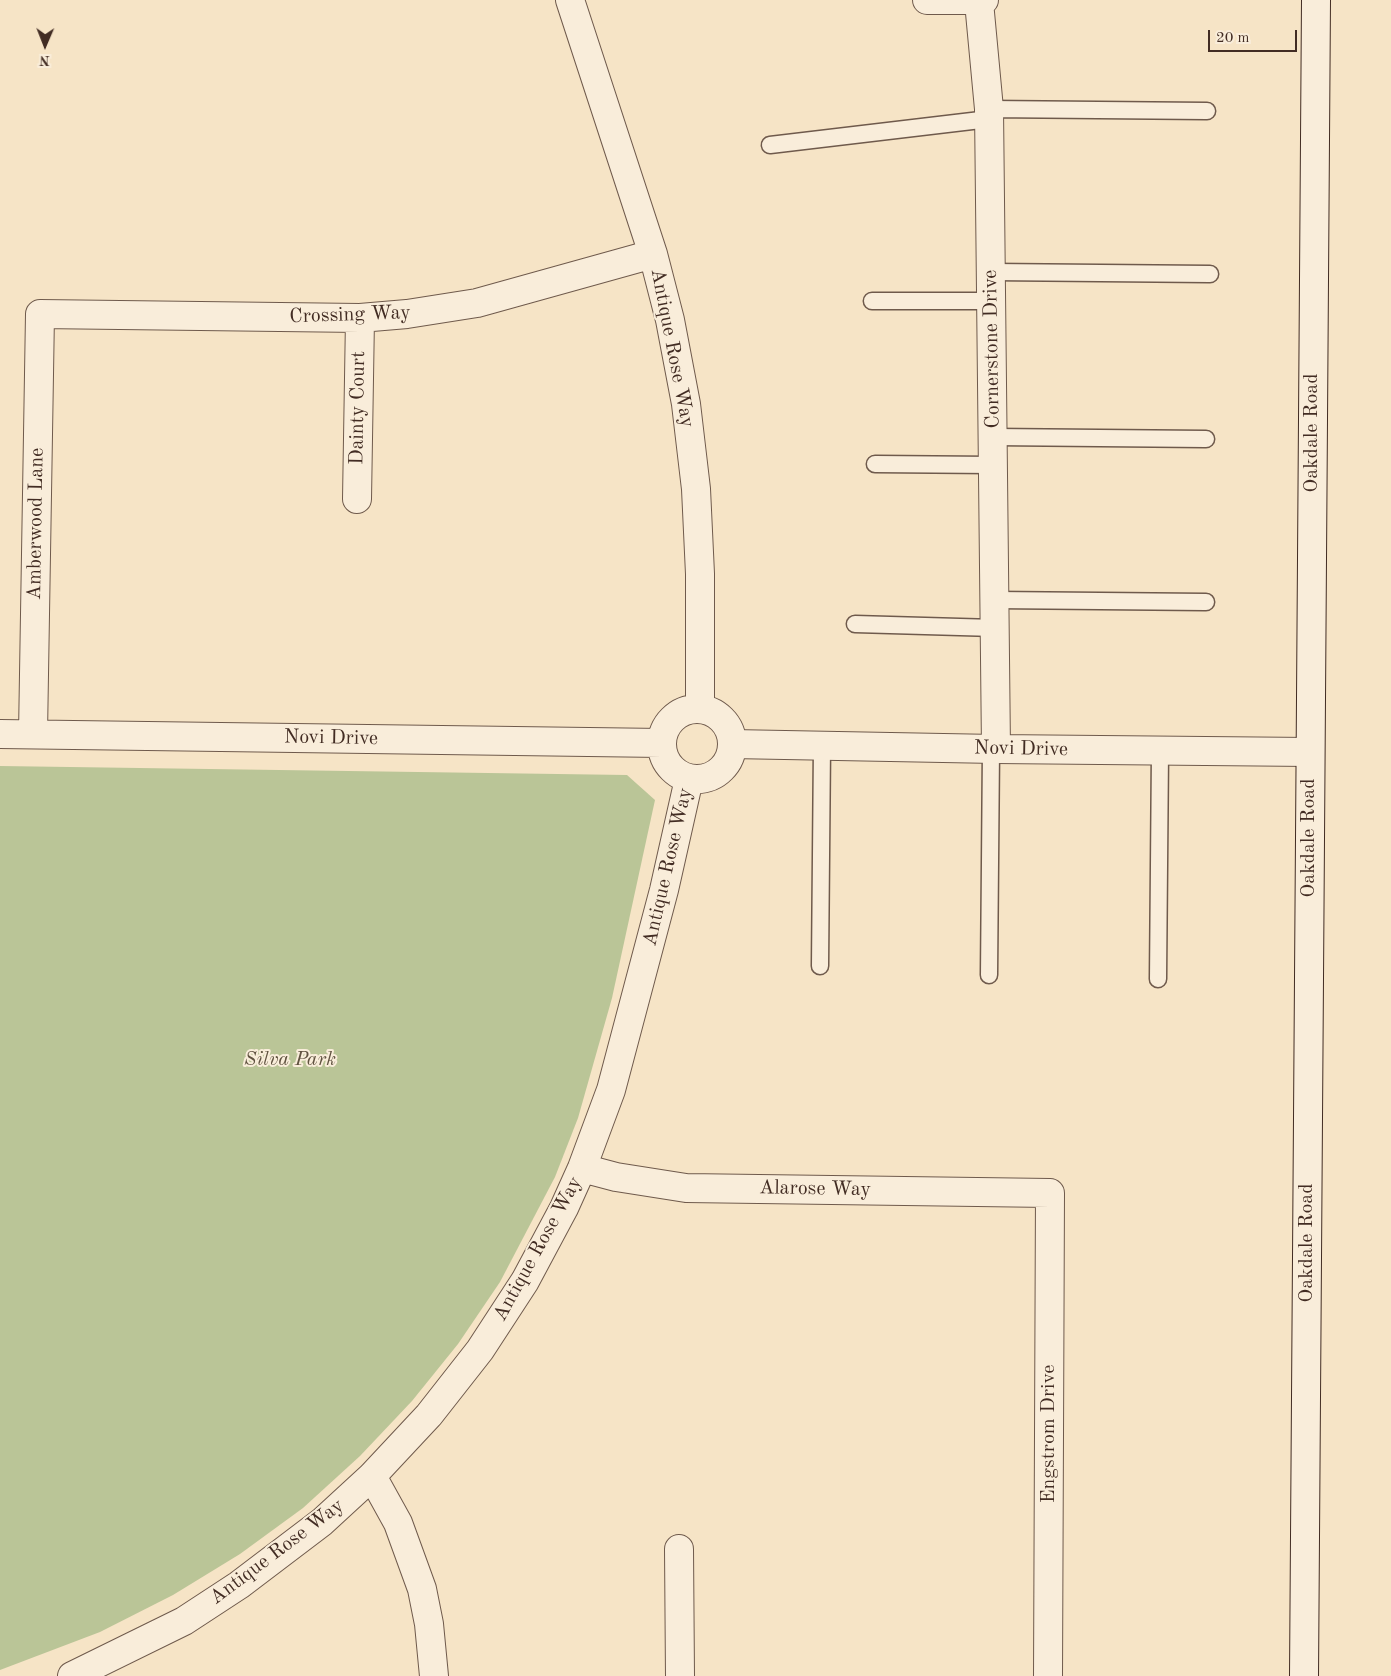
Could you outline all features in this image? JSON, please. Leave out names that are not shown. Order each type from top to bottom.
[{"type":"street","name":"Antique Rose Way","points":[[570,0],[653,254],[670,320],[686,404],[696,489],[700,574],[700,709]]},
{"type":"street","name":"Cornerstone Drive","points":[[926,0],[981,1],[989,114],[995,628],[993,749]]},
{"type":"street","name":"Oakdale Road","points":[[1304,1676],[1316,0]]},
{"type":"street","name":"Crossing Way","points":[[40,314],[360,318],[407,314],[477,303],[653,254]]},
{"type":"street","name":"Amberwood Lane","points":[[33,734],[40,314]]},
{"type":"street","name":"Dainty Court","points":[[357,498],[360,318]]},
{"type":"street","points":[[700,709],[712,713],[723,720],[729,731],[732,744],[730,756],[724,767],[714,775],[702,779],[689,779],[669,766],[663,754],[662,743],[664,731],[669,722],[678,714],[700,709]]},
{"type":"street","name":"Novi Drive","points":[[0,734],[662,743]]},
{"type":"street","name":"Novi Drive","points":[[732,744],[1310,752]]},
{"type":"street","name":"Antique Rose Way","points":[[72,1676],[184,1620],[239,1585],[322,1522],[372,1476],[429,1415],[480,1350],[525,1281],[564,1208],[582,1168],[611,1090],[664,890],[689,779]]},
{"type":"street","name":"Alarose Way","points":[[582,1168],[616,1177],[686,1188],[1050,1192]]},
{"type":"street","name":"Engstrom Drive","points":[[1048,1676],[1050,1192]]},
{"type":"street","points":[[372,1476],[398,1523],[422,1589],[429,1624],[434,1676]]},
{"type":"street","points":[[679,1549],[680,1676]]},
{"type":"lane","points":[[770,144],[989,114],[1207,111]]},
{"type":"lane","points":[[991,272],[1210,274]]},
{"type":"lane","points":[[872,301],[991,301]]},
{"type":"lane","points":[[993,437],[1206,439]]},
{"type":"lane","points":[[875,464],[993,465]]},
{"type":"lane","points":[[994,600],[1206,602]]},
{"type":"lane","points":[[855,624],[995,628]]},
{"type":"lane","points":[[820,966],[822,746]]},
{"type":"lane","points":[[989,975],[993,749]]},
{"type":"lane","points":[[1158,979],[1160,751]]},
{"type":"green space","name":"Silva Park","points":[[0,766],[627,775],[655,800],[612,998],[578,1118],[555,1177],[500,1282],[458,1344],[412,1401],[360,1456],[303,1508],[240,1554],[173,1595],[100,1632],[0,1670]]}]
